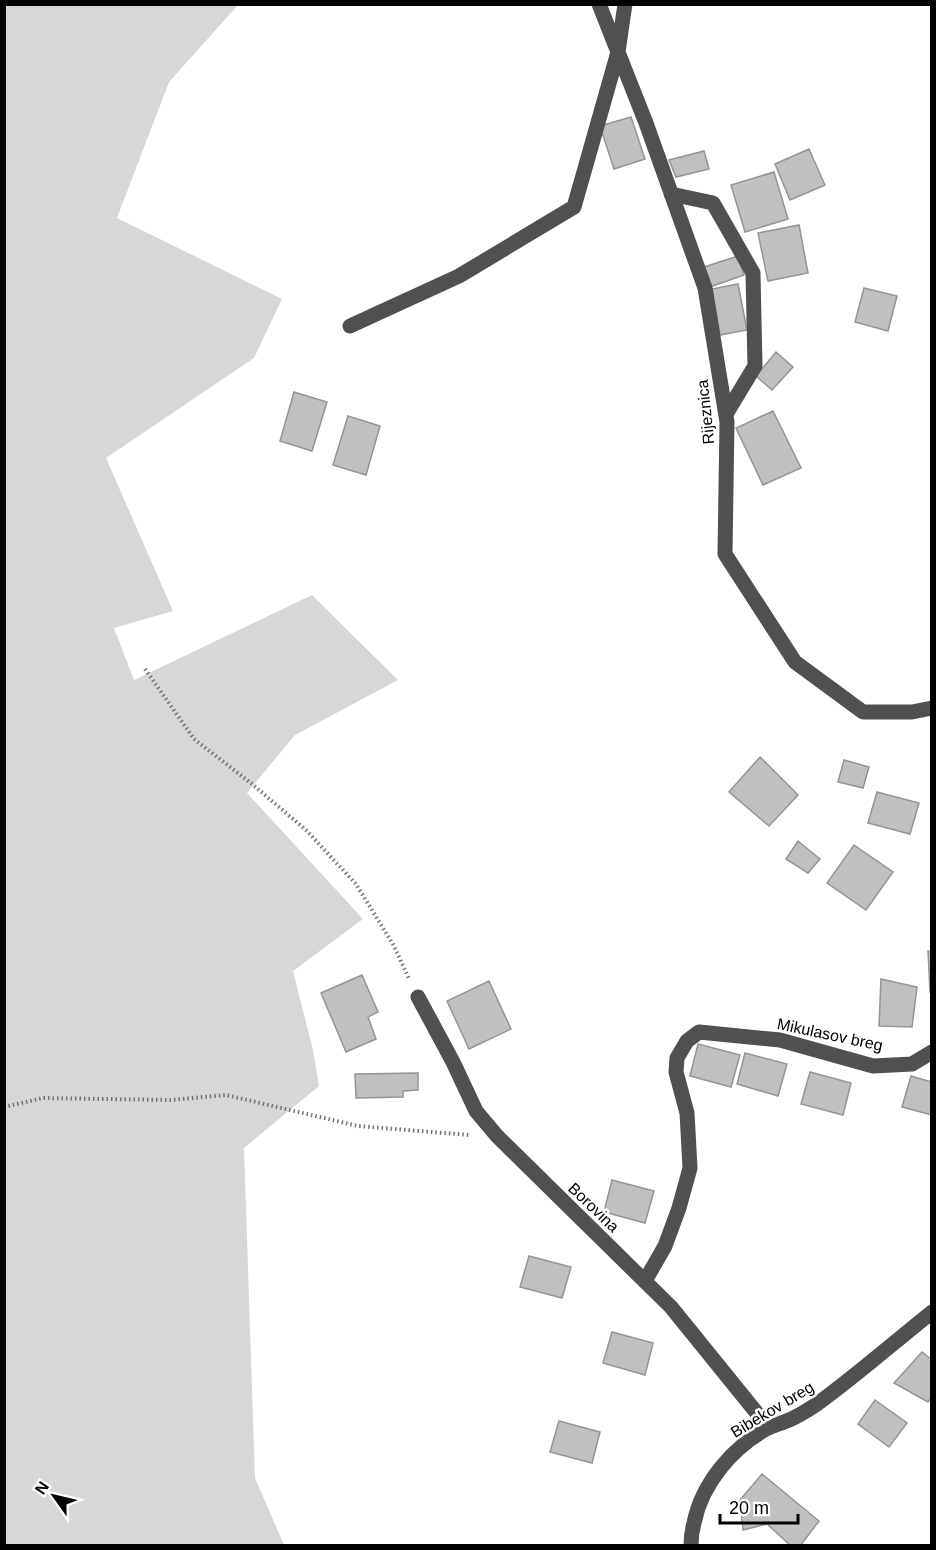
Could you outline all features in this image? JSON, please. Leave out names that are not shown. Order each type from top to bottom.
[{"type":"street","name":"Rijeznica","points":[[599,4],[705,288],[727,422],[725,554],[795,662],[863,712],[912,712],[932,708]]},
{"type":"street","points":[[350,326],[459,276],[574,207],[618,52],[625,4]]},
{"type":"street","points":[[671,194],[713,203],[753,273],[755,366],[726,414]]},
{"type":"street","name":"Borovina","points":[[418,997],[476,1111],[497,1136],[671,1307],[769,1428]]},
{"type":"street","name":"Mikulasov breg","points":[[645,1281],[665,1246],[680,1208],[690,1168],[687,1113],[676,1072],[677,1058],[687,1041],[699,1032],[780,1040],[873,1065],[912,1064],[932,1052]]},
{"type":"street","name":"Bibekov breg","points":[[690,1545],[700,1503],[712,1480],[731,1456],[748,1441],[769,1428],[790,1420],[813,1407],[932,1312]]},
{"type":"path","points":[[145,669],[194,739],[306,830],[356,884],[394,946],[418,997]]},
{"type":"path","points":[[4,1107],[43,1098],[170,1100],[226,1095],[358,1126],[497,1136]]},
{"type":"shaded area","points":[[5,4],[238,5],[169,82],[117,218],[282,299],[254,358],[106,458],[173,611],[114,628],[134,680],[312,595],[398,680],[295,735],[247,793],[363,919],[293,971],[313,1050],[319,1086],[244,1148],[255,1478],[284,1545],[5,1545]]},
{"type":"building","points":[[631,117],[645,159],[614,169],[600,126]]},
{"type":"building","points":[[809,149],[825,185],[790,200],[775,164]]},
{"type":"building","points":[[704,151],[709,169],[676,177],[669,160]]},
{"type":"building","points":[[774,172],[788,219],[745,232],[731,185]]},
{"type":"building","points":[[799,225],[808,273],[768,281],[758,233]]},
{"type":"building","points":[[738,256],[744,275],[707,288],[701,268]]},
{"type":"building","points":[[738,284],[747,330],[720,335],[712,289]]},
{"type":"building","points":[[864,288],[897,296],[888,331],[855,322]]},
{"type":"building","points":[[776,352],[793,367],[772,390],[756,376]]},
{"type":"building","points":[[294,392],[327,402],[312,451],[280,441]]},
{"type":"building","points":[[773,411],[801,468],[763,485],[736,428]]},
{"type":"building","points":[[348,416],[380,426],[366,475],[333,465]]},
{"type":"building","points":[[760,757],[798,795],[769,826],[729,792]]},
{"type":"building","points":[[844,760],[869,767],[863,788],[838,782]]},
{"type":"building","points":[[877,792],[919,803],[910,834],[868,823]]},
{"type":"building","points":[[798,841],[820,859],[808,873],[786,859]]},
{"type":"building","points":[[854,845],[893,872],[866,910],[827,883]]},
{"type":"building","points":[[928,951],[932,951],[932,991],[930,992]]},
{"type":"building","points":[[362,975],[378,1012],[368,1017],[376,1039],[346,1052],[321,993]]},
{"type":"building","points":[[881,979],[917,987],[912,1027],[879,1026]]},
{"type":"building","points":[[489,981],[511,1029],[469,1049],[447,1001]]},
{"type":"building","points":[[698,1044],[740,1055],[731,1087],[690,1076]]},
{"type":"building","points":[[745,1053],[787,1064],[778,1096],[737,1084]]},
{"type":"building","points":[[810,1072],[851,1083],[843,1115],[801,1104]]},
{"type":"building","points":[[418,1073],[418,1090],[403,1091],[403,1097],[356,1098],[355,1074]]},
{"type":"building","points":[[911,1076],[932,1082],[932,1115],[902,1107]]},
{"type":"building","points":[[612,1180],[654,1191],[645,1223],[604,1212]]},
{"type":"building","points":[[529,1256],[571,1267],[562,1298],[520,1287]]},
{"type":"building","points":[[612,1332],[653,1343],[645,1375],[603,1363]]},
{"type":"building","points":[[922,1352],[932,1360],[932,1397],[928,1402],[894,1383]]},
{"type":"building","points":[[875,1400],[907,1423],[889,1447],[858,1424]]},
{"type":"building","points":[[559,1421],[600,1432],[592,1463],[550,1452]]},
{"type":"building","points":[[762,1474],[819,1521],[800,1546],[791,1546],[767,1524],[743,1530],[740,1500]]}]
